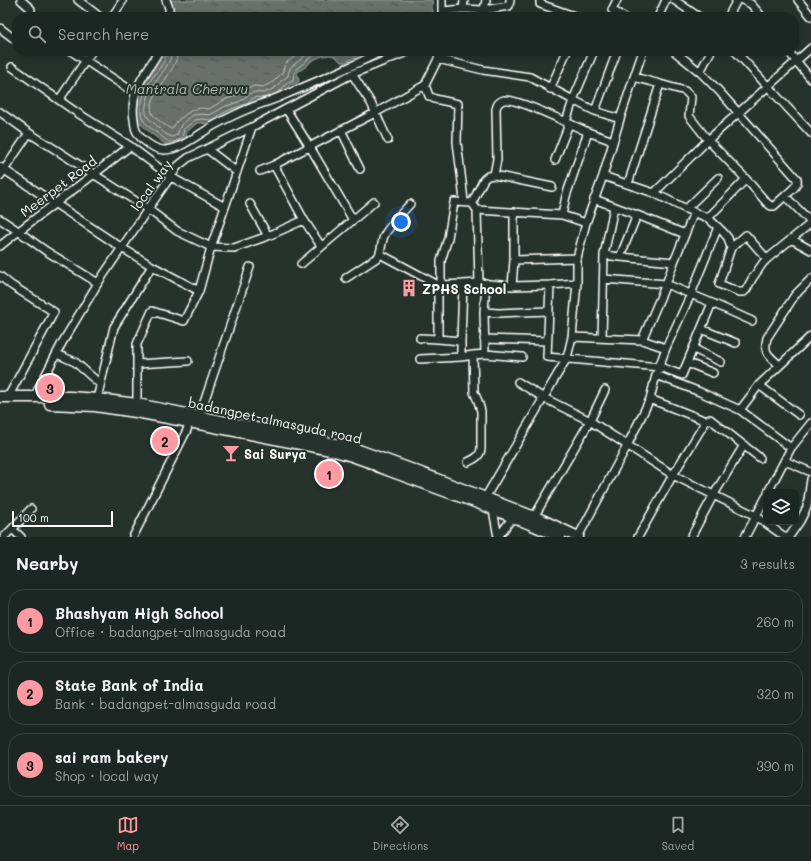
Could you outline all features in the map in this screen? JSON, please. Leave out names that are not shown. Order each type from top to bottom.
[{"type":"street","points":[[21,0],[31,8],[31,12]]},
{"type":"street","points":[[78,0],[94,12]]},
{"type":"street","points":[[166,0],[168,12]]},
{"type":"street","points":[[442,0],[443,12]]},
{"type":"street","points":[[464,0],[464,9]]},
{"type":"street","points":[[484,10],[486,0]]},
{"type":"street","points":[[451,12],[464,9],[484,10],[509,6],[510,0]]},
{"type":"street","points":[[540,0],[540,4],[563,12]]},
{"type":"street","points":[[615,12],[612,10],[617,0]]},
{"type":"street","points":[[660,12],[666,0]]},
{"type":"street","points":[[674,0],[692,12]]},
{"type":"street","points":[[731,12],[737,0]]},
{"type":"street","points":[[742,0],[751,4],[758,12]]},
{"type":"street","points":[[798,0],[811,16]]},
{"type":"street","points":[[115,12],[122,2]]},
{"type":"street","points":[[0,28],[12,37]]},
{"type":"street","points":[[654,193],[708,140],[811,48]]},
{"type":"street","points":[[78,56],[132,91]]},
{"type":"street","points":[[59,100],[89,56]]},
{"type":"street","points":[[156,56],[142,77],[136,90],[133,102],[133,116],[138,134],[146,143],[162,150],[173,148],[185,143],[248,109],[281,97],[371,56]]},
{"type":"street","name":"local way","points":[[34,397],[98,283],[178,166],[188,158],[252,127],[352,74],[397,56]]},
{"type":"street","points":[[260,171],[310,147],[425,85],[438,56]]},
{"type":"street","points":[[550,89],[565,56]]},
{"type":"street","points":[[556,160],[568,123],[573,100],[592,56]]},
{"type":"street","points":[[595,111],[615,56]]},
{"type":"street","points":[[485,498],[567,358],[572,337],[577,258],[586,223],[603,176],[641,56]]},
{"type":"street","points":[[634,77],[688,93],[691,97],[689,116],[708,140],[767,203],[774,206],[796,186],[798,183],[797,179],[719,91],[700,72],[680,56]]},
{"type":"street","points":[[700,72],[708,56]]},
{"type":"street","points":[[740,56],[811,133]]},
{"type":"street","points":[[792,56],[811,79]]},
{"type":"street","points":[[438,59],[484,70],[530,77],[550,89],[595,111],[620,119]]},
{"type":"street","points":[[12,68],[130,146],[171,177],[225,207]]},
{"type":"street","points":[[352,74],[371,104],[388,140]]},
{"type":"street","points":[[628,184],[660,84]]},
{"type":"street","points":[[425,85],[429,96],[435,100],[458,104],[457,142],[464,202]]},
{"type":"street","points":[[494,175],[497,159],[496,109],[500,102],[506,100],[526,105],[588,132],[613,141]]},
{"type":"street","points":[[286,109],[353,220]]},
{"type":"street","points":[[0,112],[29,133],[148,209],[177,231],[211,246],[234,248],[268,236],[304,220]]},
{"type":"street","points":[[137,404],[137,344],[152,311],[184,322],[199,290],[211,246],[252,127]]},
{"type":"street","points":[[341,130],[360,169]]},
{"type":"street","points":[[562,215],[566,196],[588,132]]},
{"type":"street","points":[[0,176],[2,168],[29,133]]},
{"type":"street","name":"Meerpet Road","points":[[0,246],[130,146]]},
{"type":"street","points":[[207,149],[237,172]]},
{"type":"street","points":[[274,165],[304,220],[321,246]]},
{"type":"street","points":[[2,168],[122,248],[152,266],[199,290]]},
{"type":"street","points":[[472,203],[484,179],[488,176],[494,175],[552,187]]},
{"type":"street","points":[[603,176],[654,193],[708,218],[728,238],[731,248]]},
{"type":"street","points":[[686,209],[718,178]]},
{"type":"street","points":[[708,218],[746,179]]},
{"type":"street","points":[[767,259],[746,235],[731,248],[719,284],[739,292],[744,292],[763,263],[811,223],[785,196]]},
{"type":"street","points":[[594,199],[685,234]]},
{"type":"street","points":[[301,264],[374,202]]},
{"type":"street","points":[[438,339],[441,261],[448,238],[454,202],[472,203],[477,210],[484,312],[485,354]]},
{"type":"street","points":[[250,204],[268,236]]},
{"type":"street","points":[[346,278],[375,259],[380,254],[382,243],[387,231],[410,204]]},
{"type":"street","points":[[602,338],[604,255],[614,207]]},
{"type":"street","points":[[477,210],[562,215],[586,223]]},
{"type":"street","points":[[512,286],[514,260],[514,212]]},
{"type":"street","points":[[642,340],[694,212]]},
{"type":"street","points":[[620,257],[637,215]]},
{"type":"street","points":[[0,219],[46,251],[98,283]]},
{"type":"street","points":[[578,537],[627,446],[650,399],[656,375],[666,348],[691,294],[718,227]]},
{"type":"street","points":[[791,239],[811,250]]},
{"type":"street","points":[[380,254],[439,285],[482,283],[512,286],[576,283]]},
{"type":"street","points":[[604,255],[674,262]]},
{"type":"street","points":[[514,260],[577,258]]},
{"type":"street","points":[[97,399],[114,327],[152,266]]},
{"type":"street","points":[[199,417],[250,267]]},
{"type":"street","points":[[0,276],[11,285],[54,312],[3,399]]},
{"type":"street","points":[[604,279],[666,284],[752,321]]},
{"type":"street","points":[[780,365],[765,351],[767,338],[795,295],[811,279]]},
{"type":"street","points":[[461,357],[463,284]]},
{"type":"street","points":[[550,285],[547,357],[660,367],[682,375],[712,303]]},
{"type":"street","points":[[484,312],[499,313],[549,311]]},
{"type":"street","points":[[701,329],[736,343]]},
{"type":"street","points":[[740,410],[759,385],[811,336]]},
{"type":"street","points":[[572,337],[642,340],[666,348]]},
{"type":"street","points":[[420,338],[461,340]]},
{"type":"street","points":[[484,339],[547,341]]},
{"type":"street","points":[[694,349],[721,362]]},
{"type":"street","points":[[57,354],[75,362],[100,384]]},
{"type":"street","points":[[420,359],[485,354],[522,357]]},
{"type":"street","points":[[468,462],[476,459],[482,449],[481,411],[474,392],[474,355]]},
{"type":"street","points":[[137,364],[188,361]]},
{"type":"street","points":[[687,364],[713,373]]},
{"type":"street","points":[[656,375],[700,392],[740,410],[791,448]]},
{"type":"street","points":[[518,382],[544,398],[590,421],[673,475],[756,516],[785,537]]},
{"type":"street","points":[[759,385],[799,415]]},
{"type":"street","points":[[534,517],[590,421],[606,390]]},
{"type":"street","name":"badangpet-almasguda road","points":[[3,399],[34,397],[97,399],[137,404],[189,422],[331,450],[495,506],[515,514],[560,537]]},
{"type":"street","name":"badangpet-almasguda road","points":[[3,399],[37,403],[95,406],[199,417],[353,448],[485,498],[495,506]]},
{"type":"street","points":[[650,399],[706,421],[710,419],[760,458]]},
{"type":"street","points":[[638,537],[706,421]]},
{"type":"street","points":[[133,537],[187,430],[189,422]]},
{"type":"street","points":[[770,489],[791,448],[811,423]]},
{"type":"street","points":[[691,537],[713,496],[744,445]]},
{"type":"street","points":[[784,461],[811,472]]},
{"type":"street","points":[[789,537],[809,508],[811,479]]},
{"type":"street","points":[[745,537],[763,503]]},
{"type":"street","points":[[495,506],[498,537]]},
{"type":"street","points":[[4,537],[31,509]]},
{"type":"street","points":[[498,537],[515,514]]},
{"type":"street","name":"badangpet-almasguda road","points":[[515,514],[534,517],[578,537]]},
{"type":"street","points":[[12,529],[21,537]]},
{"type":"water","points":[[168,0],[432,0],[433,12],[170,12]]},
{"type":"water","name":"Mantrala Cheruvu","points":[[162,56],[322,56],[311,61],[307,66],[299,71],[297,73],[299,81],[290,85],[285,92],[261,102],[253,102],[247,108],[210,125],[197,123],[186,134],[187,139],[172,146],[162,142],[144,128],[138,119],[137,114],[141,90],[146,80]]},
{"type":"water","name":"Mantrala Cheruvu","points":[[334,56],[357,56],[346,62],[341,62]]},
{"type":"place","name":"ZPHS School","points":[[409,288]]},
{"type":"place","name":"sai ram bakery","points":[[50,388]]},
{"type":"place","name":"State Bank of India","points":[[165,441]]},
{"type":"place","name":"Sai Surya","points":[[231,453]]},
{"type":"place","name":"Bhashyam High School","points":[[329,474]]}]
